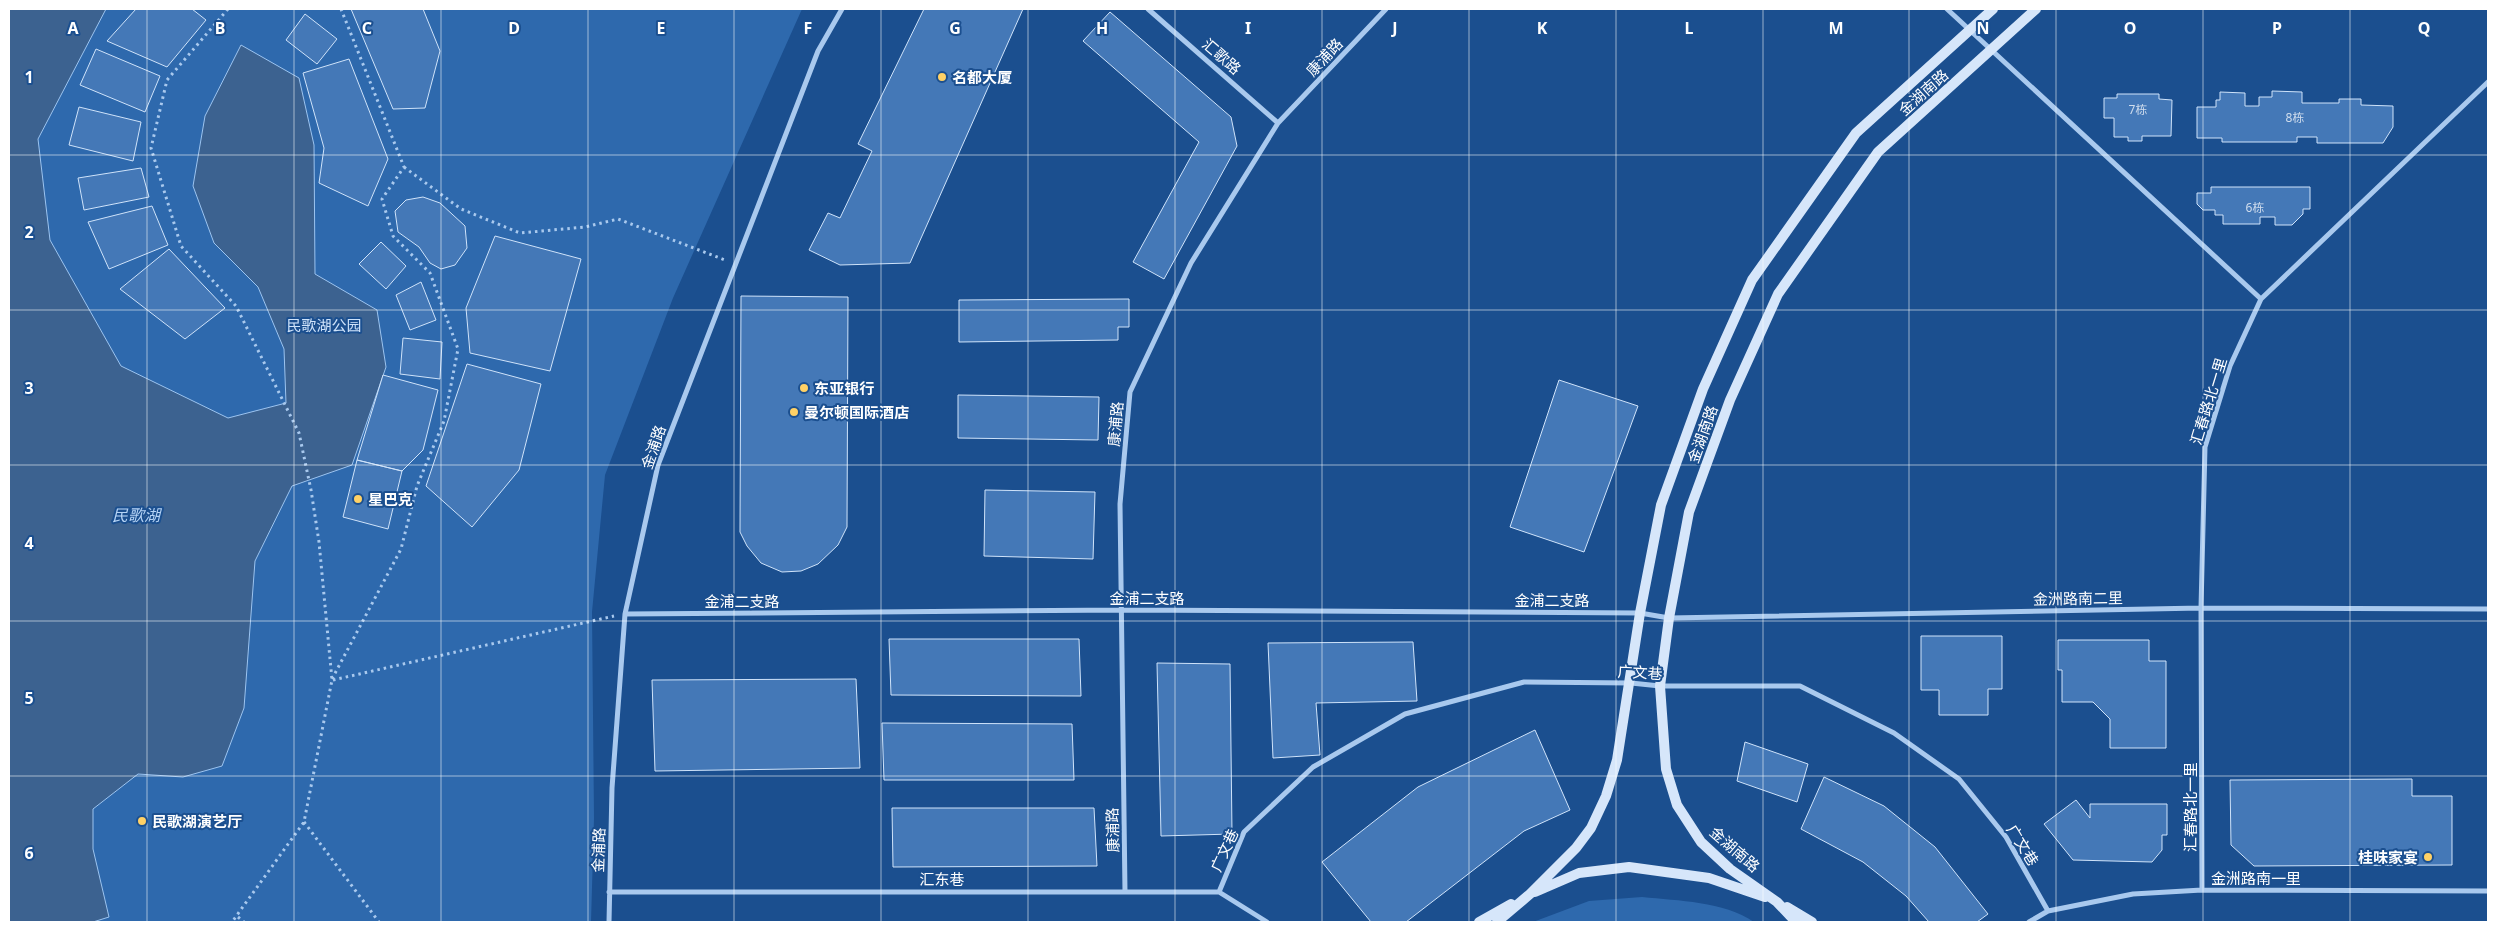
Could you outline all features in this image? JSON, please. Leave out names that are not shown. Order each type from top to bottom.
[{"type":"main road","name":"金湖南路","points":[[1497,922],[1530,894],[1576,848],[1591,828],[1606,796],[1617,760],[1631,683],[1640,613],[1661,505],[1703,389],[1752,280],[1856,133],[1993,9]]},
{"type":"main road","name":"金湖南路","points":[[1796,922],[1777,902],[1730,869],[1701,842],[1677,805],[1666,769],[1660,686],[1669,618],[1689,512],[1730,400],[1778,294],[1878,152],[2036,9]]},
{"type":"main road","points":[[1479,922],[1530,894],[1579,873],[1629,867],[1709,878],[1777,902],[1812,922]]},
{"type":"street","name":"金浦路","points":[[609,922],[612,788],[625,614],[658,465],[818,51],[842,9]]},
{"type":"street","name":"汇歌路","points":[[1148,9],[1278,123]]},
{"type":"street","name":"康浦路","points":[[1126,892],[1120,504],[1130,392],[1190,263],[1278,123],[1386,9]]},
{"type":"street","points":[[1947,9],[2262,299]]},
{"type":"street","name":"汇春路北一里","points":[[2202,890],[2201,608],[2205,447],[2230,366],[2262,299],[2488,82]]},
{"type":"street","name":"金洲路南二里","points":[[1669,618],[2201,608],[2488,608]]},
{"type":"street","name":"金浦二支路","points":[[625,614],[1123,610],[1640,613],[1669,618]]},
{"type":"street","name":"广文巷","points":[[1219,892],[1244,832],[1313,767],[1405,714],[1524,682],[1631,683],[1660,686],[1800,686],[1894,733],[1960,779],[2006,838],[2048,911]]},
{"type":"street","name":"金洲路南一里","points":[[2029,922],[2048,911],[2133,894],[2202,890],[2488,891]]},
{"type":"street","name":"汇东巷","points":[[609,892],[1219,892]]},
{"type":"street","points":[[1219,892],[1267,922]]},
{"type":"path","points":[[228,9],[167,80],[151,148],[181,246],[236,306],[271,380],[299,432],[311,490],[332,680]]},
{"type":"path","points":[[341,9],[404,166],[460,209],[520,233],[585,227],[618,219],[735,264]]},
{"type":"path","points":[[232,922],[238,917],[304,822],[332,680],[401,549],[417,486],[444,421],[458,349],[430,273],[393,236],[382,200],[404,166]]},
{"type":"path","points":[[332,680],[625,614]]},
{"type":"path","points":[[304,822],[380,922]]},
{"type":"path","points":[[238,917],[244,922]]},
{"type":"green space","name":"民歌湖公园","points":[[9,9],[802,9],[673,298],[605,475],[592,612],[594,818],[591,922],[9,922]]},
{"type":"green space","points":[[1642,897],[1715,906],[1742,915],[1754,922],[1533,922],[1589,901]]},
{"type":"water","name":"民歌湖","points":[[9,9],[106,9],[38,139],[50,240],[121,366],[228,418],[286,403],[284,349],[258,287],[214,243],[193,186],[205,116],[241,45],[299,78],[314,145],[315,274],[377,310],[386,367],[352,465],[292,486],[255,561],[244,708],[222,766],[183,777],[138,774],[93,809],[93,849],[109,917],[93,922],[9,922]]},
{"type":"building","points":[[136,9],[192,9],[206,20],[167,67],[107,41]]},
{"type":"building","points":[[351,9],[423,9],[440,51],[425,108],[393,109]]},
{"type":"building","name":"名都大厦","points":[[924,9],[1023,9],[910,263],[840,265],[809,250],[828,213],[840,218],[872,151],[858,144]]},
{"type":"building","points":[[1110,12],[1231,117],[1237,146],[1164,279],[1133,262],[1199,142],[1083,41]]},
{"type":"building","points":[[305,14],[337,39],[317,64],[286,40]]},
{"type":"building","points":[[96,49],[160,76],[145,112],[80,85]]},
{"type":"building","points":[[349,59],[388,159],[368,206],[319,183],[324,148],[303,73]]},
{"type":"building","points":[[2272,91],[2302,92],[2302,103],[2339,103],[2339,99],[2361,99],[2361,105],[2393,106],[2393,127],[2383,143],[2317,143],[2317,137],[2297,137],[2297,142],[2222,142],[2222,138],[2197,138],[2197,107],[2216,107],[2216,100],[2220,100],[2220,92],[2245,93],[2245,106],[2259,106],[2259,97],[2272,97]]},
{"type":"building","points":[[2117,94],[2159,94],[2159,99],[2172,100],[2171,136],[2142,136],[2142,141],[2128,141],[2128,137],[2114,137],[2114,118],[2104,118],[2104,98],[2117,98]]},
{"type":"building","points":[[79,107],[141,122],[133,161],[69,145]]},
{"type":"building","points":[[141,168],[149,197],[84,210],[78,178]]},
{"type":"building","points":[[2211,187],[2310,187],[2310,209],[2303,209],[2303,214],[2292,225],[2275,225],[2275,217],[2260,217],[2260,224],[2223,224],[2223,215],[2215,215],[2215,210],[2203,210],[2197,204],[2197,193],[2211,193]]},
{"type":"building","points":[[423,197],[440,203],[465,226],[467,248],[455,265],[441,269],[430,263],[419,247],[398,232],[395,211],[406,200]]},
{"type":"building","points":[[152,206],[168,245],[109,269],[88,222]]},
{"type":"building","points":[[495,236],[581,259],[550,371],[470,353],[466,308]]},
{"type":"building","points":[[381,242],[406,266],[386,289],[359,264]]},
{"type":"building","points":[[169,249],[225,308],[185,339],[120,289]]},
{"type":"building","points":[[421,282],[436,320],[410,330],[396,295]]},
{"type":"building","name":"曼尔顿国际酒店","points":[[741,296],[848,297],[847,527],[838,545],[818,564],[801,571],[782,572],[761,563],[747,546],[740,532]]},
{"type":"building","points":[[1129,299],[1129,327],[1118,327],[1118,340],[959,342],[959,300]]},
{"type":"building","points":[[403,338],[442,342],[440,379],[400,374]]},
{"type":"building","points":[[467,364],[541,384],[519,470],[472,527],[426,486]]},
{"type":"building","points":[[383,375],[438,390],[423,450],[402,471],[357,460]]},
{"type":"building","points":[[1559,380],[1638,406],[1584,552],[1510,527]]},
{"type":"building","points":[[958,395],[1099,397],[1098,440],[958,438]]},
{"type":"building","points":[[357,460],[402,471],[388,529],[343,517]]},
{"type":"building","points":[[985,490],[1095,492],[1093,559],[984,556]]},
{"type":"building","points":[[1921,636],[2002,636],[2002,689],[1988,689],[1988,715],[1939,715],[1939,690],[1921,690]]},
{"type":"building","points":[[889,639],[1079,639],[1081,696],[891,695]]},
{"type":"building","points":[[2058,640],[2149,640],[2149,661],[2166,661],[2166,748],[2110,748],[2110,719],[2093,702],[2062,702],[2062,670],[2058,670]]},
{"type":"building","points":[[1413,642],[1417,701],[1316,703],[1320,755],[1273,758],[1268,643]]},
{"type":"building","points":[[1157,663],[1230,664],[1232,834],[1161,836]]},
{"type":"building","points":[[856,679],[860,768],[655,771],[652,680]]},
{"type":"building","points":[[882,723],[1072,724],[1074,780],[884,780]]},
{"type":"building","points":[[1535,730],[1570,810],[1524,831],[1406,922],[1371,922],[1322,862],[1418,787]]},
{"type":"building","points":[[1745,742],[1808,764],[1797,802],[1737,781]]},
{"type":"building","points":[[1824,777],[1884,806],[1935,847],[1988,914],[1977,922],[1929,922],[1906,896],[1863,862],[1801,829]]},
{"type":"building","points":[[2412,779],[2412,796],[2452,796],[2452,865],[2254,866],[2231,845],[2230,780]]},
{"type":"building","points":[[2076,800],[2090,818],[2090,804],[2167,804],[2167,835],[2162,835],[2162,850],[2152,862],[2073,860],[2044,824]]},
{"type":"building","points":[[892,808],[1094,808],[1097,866],[893,867]]},
{"type":"place","name":"名都大厦","points":[[942,77]]},
{"type":"place","name":"东亚银行","points":[[804,388]]},
{"type":"place","name":"曼尔顿国际酒店","points":[[794,412]]},
{"type":"place","name":"星巴克","points":[[358,499]]},
{"type":"place","name":"民歌湖演艺厅","points":[[142,821]]},
{"type":"place","name":"桂味家宴","points":[[2428,857]]}]
